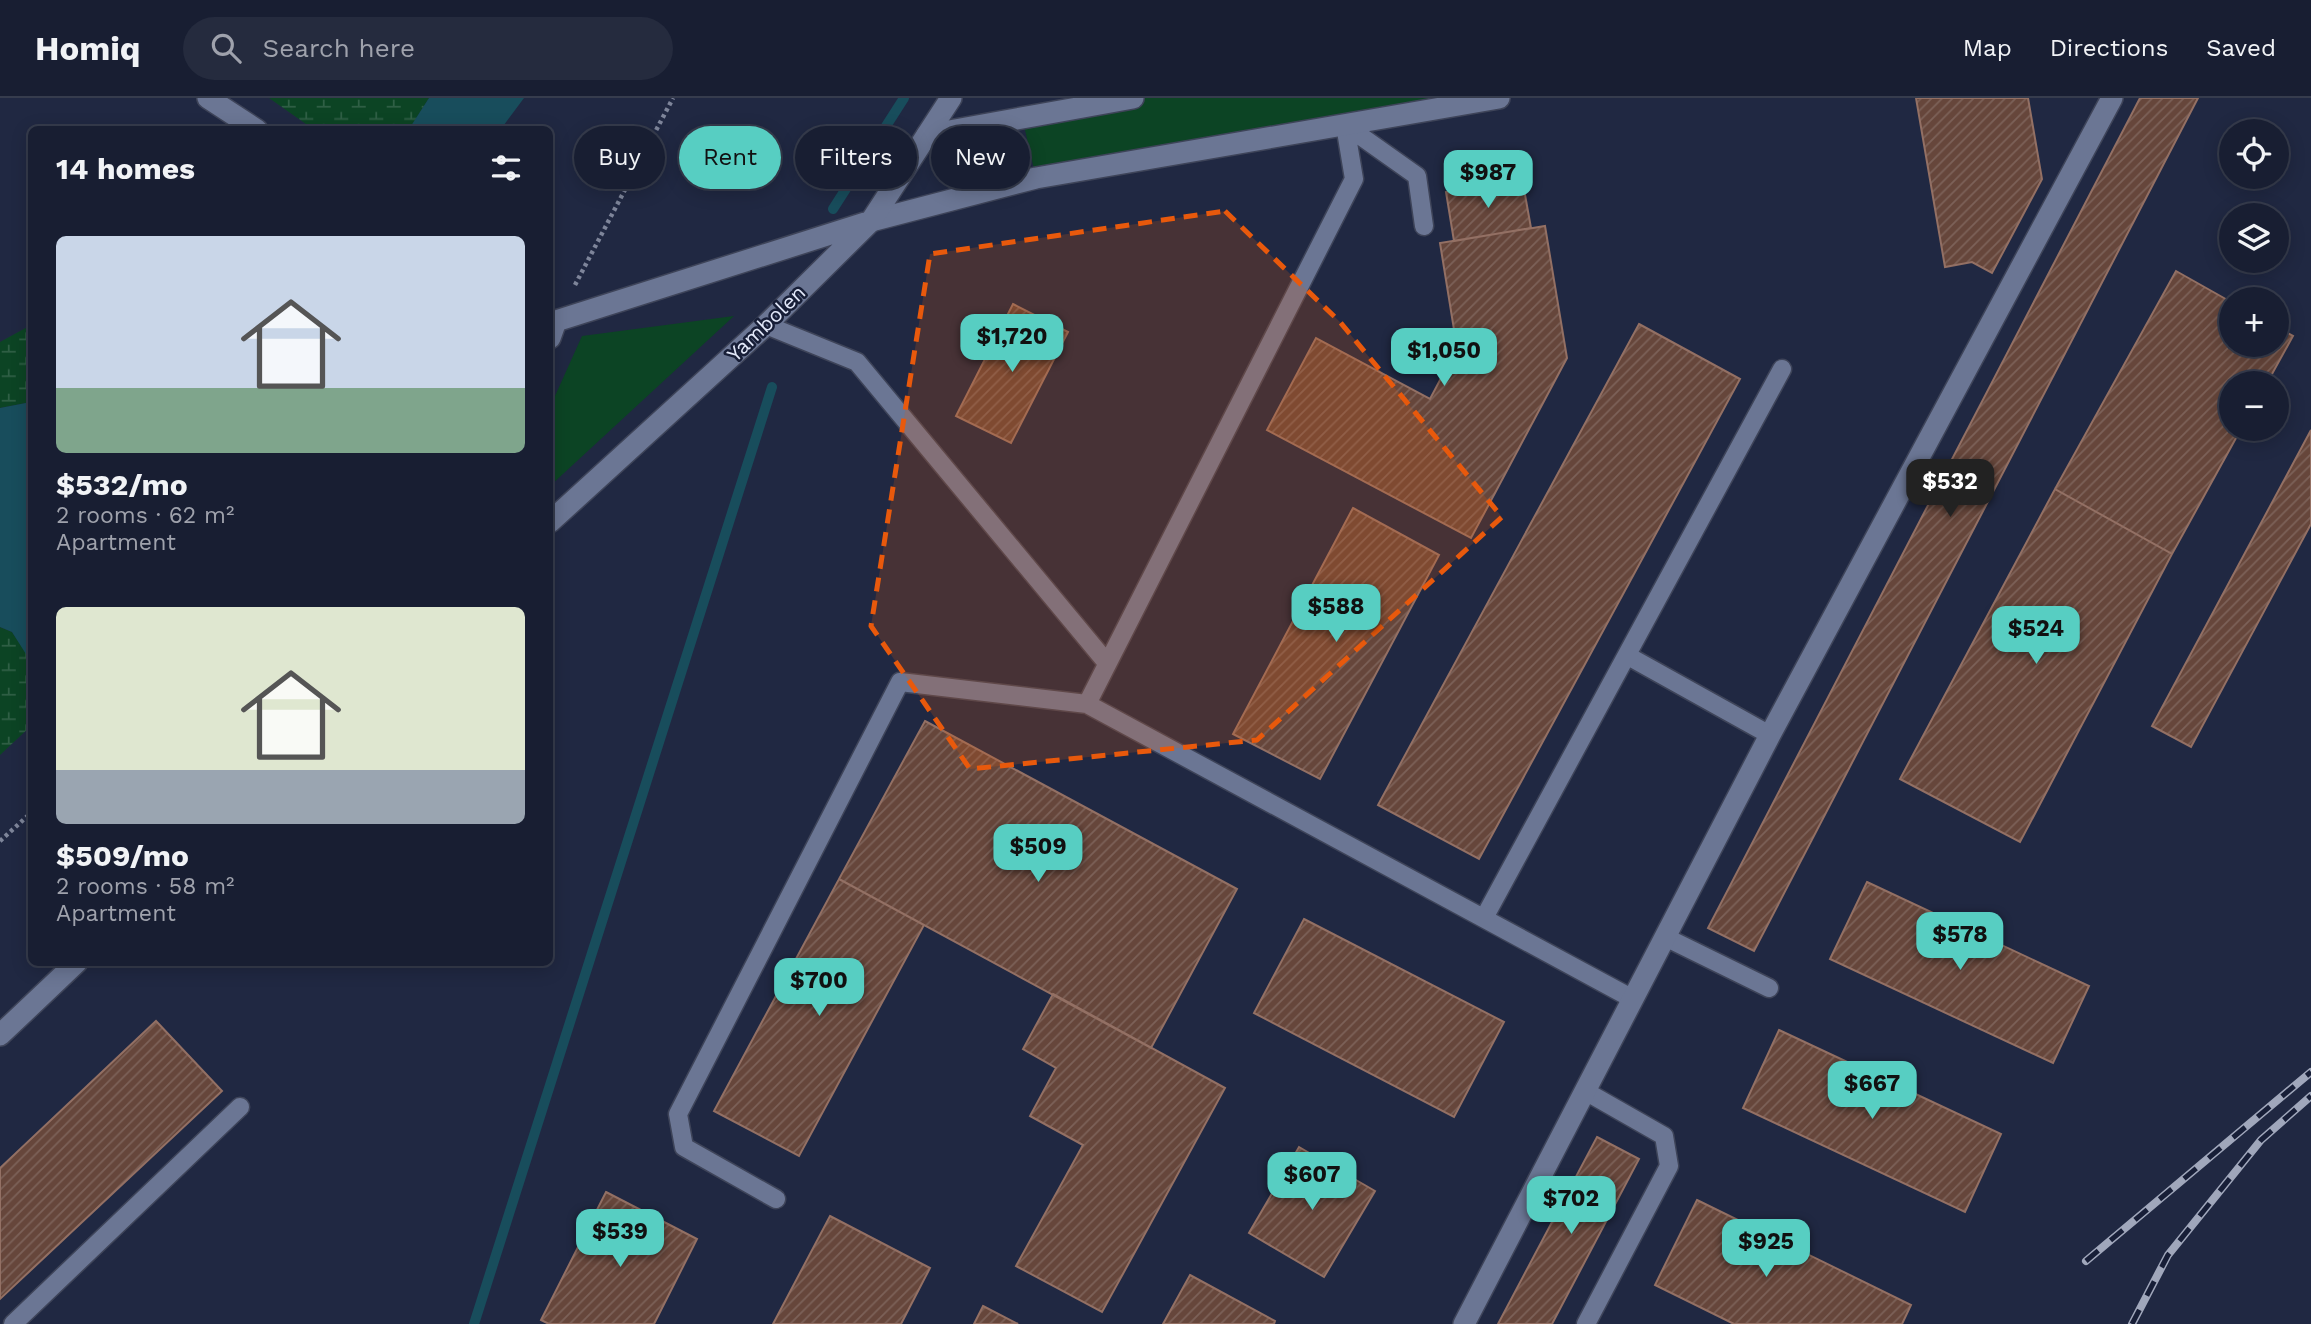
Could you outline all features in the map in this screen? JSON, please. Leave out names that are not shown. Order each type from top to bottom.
[{"type":"street","points":[[208,98],[251,126]]},
{"type":"street","name":"Yambolen","points":[[553,519],[766,325],[871,221],[951,98]]},
{"type":"street","points":[[927,135],[1132,98]]},
{"type":"street","points":[[553,325],[871,221],[1036,178],[1499,98]]},
{"type":"street","points":[[1464,1324],[1770,735],[2112,98]]},
{"type":"street","points":[[0,1035],[73,966]]},
{"type":"lane","points":[[1345,125],[1417,176],[1424,226]]},
{"type":"lane","points":[[1087,704],[1354,179],[1345,125]]},
{"type":"lane","points":[[766,325],[858,362],[1107,663]]},
{"type":"lane","points":[[1484,918],[1782,369]]},
{"type":"lane","points":[[1628,656],[1770,735]]},
{"type":"lane","points":[[776,1199],[684,1147],[678,1114],[900,682],[1087,704],[1633,999]]},
{"type":"lane","points":[[1665,937],[1769,988]]},
{"type":"lane","points":[[1585,1091],[1664,1136],[1670,1166],[1586,1324]]},
{"type":"lane","points":[[13,1324],[240,1107]]},
{"type":"path","points":[[553,323],[673,98]]},
{"type":"path","points":[[0,841],[28,815]]},
{"type":"highlighted area","points":[[1225,211],[1340,322],[1502,517],[1257,740],[970,769],[871,626],[930,254]]},
{"type":"green space","points":[[269,98],[429,98],[412,126],[309,126]]},
{"type":"green space","points":[[1133,98],[1499,98],[1036,178],[1030,152],[1030,126],[1024,126],[1022,117]]},
{"type":"green space","points":[[734,316],[553,483],[553,400],[582,336]]},
{"type":"green space","points":[[28,327],[28,403],[0,408],[0,342]]},
{"type":"green space","points":[[0,627],[12,632],[28,656],[28,729],[0,755]]},
{"type":"water","points":[[429,98],[524,98],[503,126],[411,126]]},
{"type":"water","points":[[28,403],[28,657],[12,632],[0,627],[0,408]]},
{"type":"building","points":[[1916,98],[2028,98],[2042,179],[1992,273],[1972,262],[1945,267]]},
{"type":"building","points":[[2140,98],[2198,98],[1754,951],[1708,928]]},
{"type":"building","points":[[1522,178],[1531,228],[1454,241],[1446,192]]},
{"type":"building","points":[[1545,226],[1567,358],[1471,538],[1267,430],[1316,338],[1430,399],[1457,348],[1440,243]]},
{"type":"building","points":[[2176,271],[2219,295],[2219,357],[2281,357],[2274,371],[2219,371],[2219,441],[2234,441],[2172,554],[2055,489]]},
{"type":"building","points":[[1013,304],[1068,332],[1011,443],[956,416]]},
{"type":"building","points":[[1639,324],[1740,379],[1479,859],[1378,805]]},
{"type":"building","points":[[2311,430],[2311,524],[2191,747],[2152,726]]},
{"type":"building","points":[[2055,489],[2172,554],[2020,842],[1900,779]]},
{"type":"building","points":[[1353,508],[1439,555],[1320,779],[1233,734]]},
{"type":"building","points":[[925,721],[1237,889],[1151,1048],[839,879]]},
{"type":"building","points":[[839,879],[924,925],[799,1156],[714,1111]]},
{"type":"building","points":[[1867,882],[2089,986],[2053,1063],[1830,959]]},
{"type":"building","points":[[1304,919],[1504,1022],[1454,1117],[1254,1013]]},
{"type":"building","points":[[1053,994],[1225,1088],[1102,1312],[1016,1266],[1083,1145],[1030,1116],[1056,1068],[1023,1049]]},
{"type":"building","points":[[156,1021],[222,1091],[0,1299],[0,1168]]},
{"type":"building","points":[[1779,1030],[2001,1134],[1965,1212],[1743,1108]]},
{"type":"building","points":[[1597,1137],[1639,1159],[1552,1324],[1498,1324]]},
{"type":"building","points":[[1299,1147],[1375,1191],[1324,1277],[1249,1233]]},
{"type":"building","points":[[606,1192],[697,1239],[654,1324],[549,1324],[541,1320]]},
{"type":"building","points":[[1697,1200],[1911,1305],[1902,1324],[1734,1324],[1655,1285]]},
{"type":"building","points":[[830,1216],[930,1268],[901,1324],[773,1324]]},
{"type":"building","points":[[1190,1275],[1275,1321],[1274,1324],[1163,1324]]},
{"type":"building","points":[[983,1306],[1018,1324],[974,1324]]},
{"type":"waterway","points":[[833,209],[904,98]]},
{"type":"waterway","points":[[474,1324],[772,387]]},
{"type":"railway","points":[[2086,1261],[2311,1072]]},
{"type":"railway","points":[[2132,1324],[2168,1255],[2261,1140],[2311,1096]]}]
